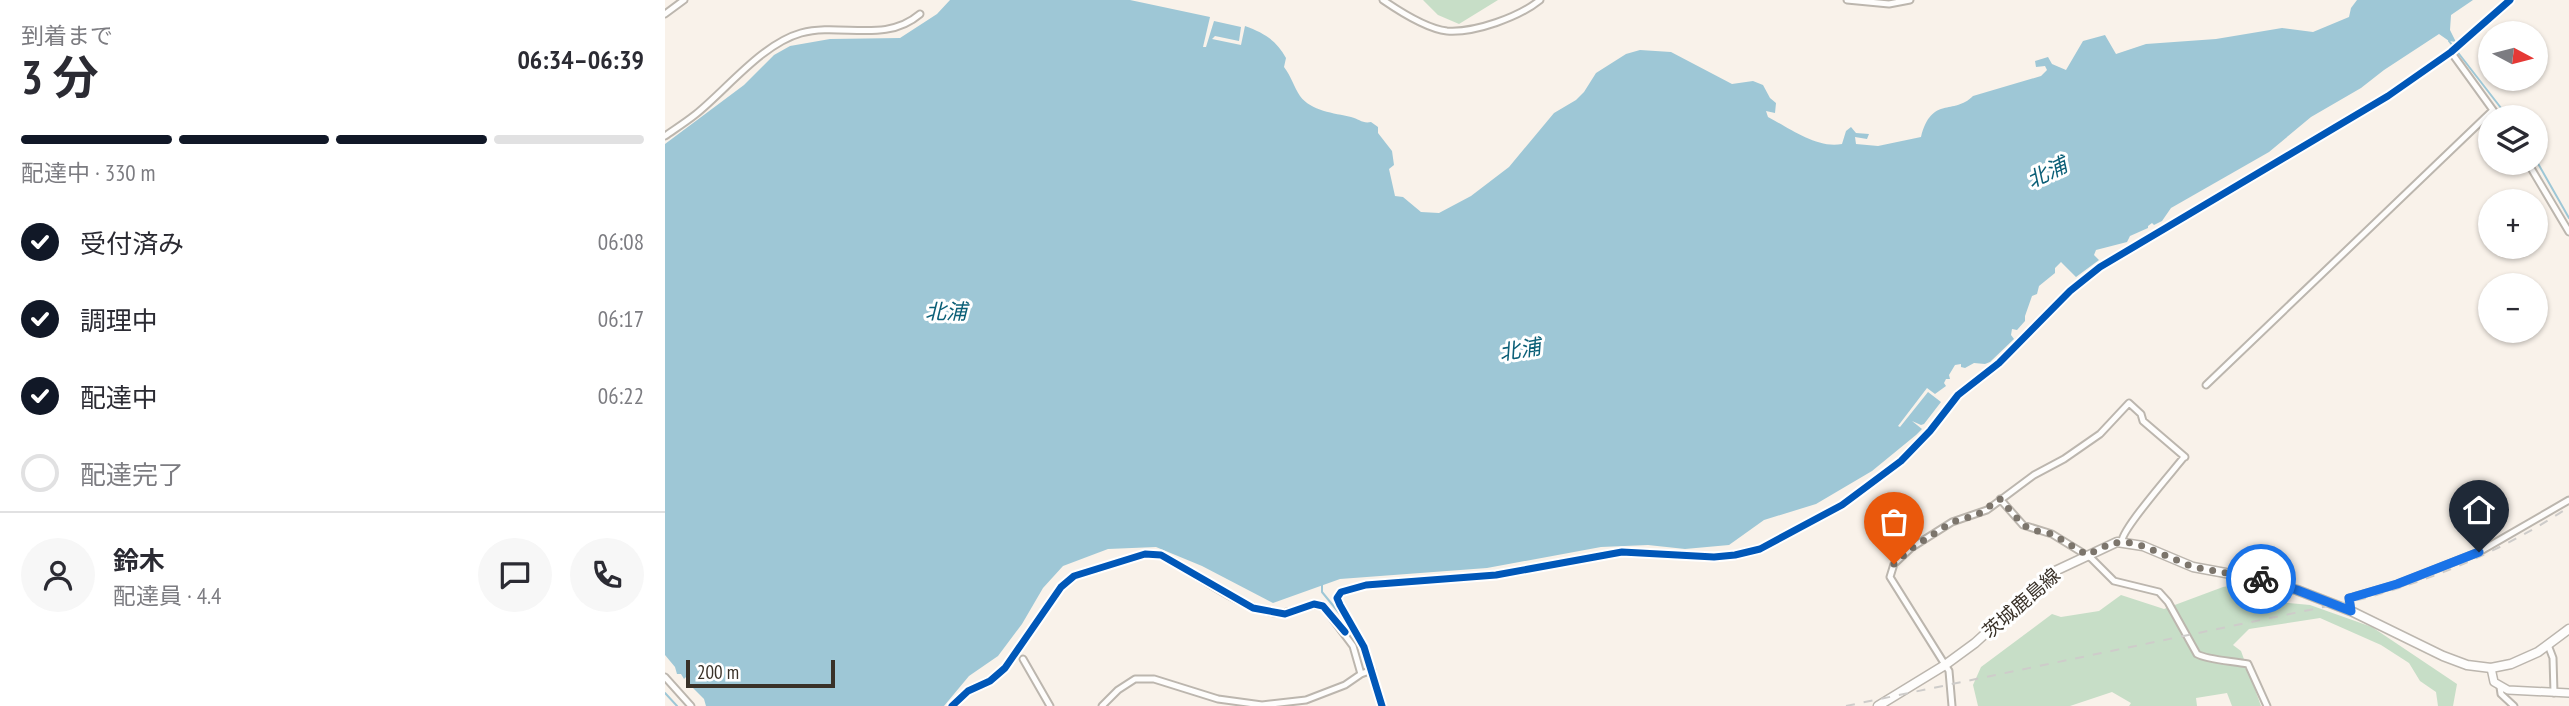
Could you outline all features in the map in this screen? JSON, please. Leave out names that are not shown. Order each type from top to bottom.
[{"type":"main road","name":"茨城鹿島線","points":[[1878,706],[1945,665],[1975,643],[2053,572],[2122,541]]},
{"type":"main road","points":[[2122,541],[2143,546],[2193,567],[2269,581],[2351,611],[2467,665],[2491,668],[2511,664],[2548,645],[2569,629]]},
{"type":"main road","points":[[2491,668],[2494,682],[2500,687],[2569,694]]},
{"type":"street","points":[[665,15],[684,0]]},
{"type":"street","points":[[1383,0],[1402,12],[1447,31],[1461,31],[1525,12],[1541,0]]},
{"type":"street","points":[[1846,0],[1889,4],[1910,0]]},
{"type":"street","points":[[1382,706],[1364,647],[1337,598],[1341,592],[1366,585],[1496,575],[1622,552],[1714,557],[1760,549],[1842,505],[1901,461],[1930,431],[1958,395],[1999,363],[2070,291],[2114,258],[2389,96],[2455,49],[2509,0]]},
{"type":"street","points":[[665,136],[785,39],[815,30],[888,30],[910,22],[920,14]]},
{"type":"street","points":[[2455,49],[2490,105]]},
{"type":"street","points":[[2206,385],[2478,124]]},
{"type":"street","points":[[2535,175],[2569,232]]},
{"type":"street","points":[[1952,706],[1951,676],[1890,577],[1891,570],[1900,558],[1952,522],[1977,515],[2100,434],[2129,403],[2141,414],[2143,421],[2185,457],[2131,521],[2122,535],[2122,541]]},
{"type":"street","points":[[2000,499],[2023,525],[2032,530],[2052,534],[2087,555],[2114,581],[2159,592],[2197,654],[2205,659],[2220,658],[2248,664],[2267,706]]},
{"type":"street","points":[[2351,611],[2349,598],[2397,584],[2479,552],[2569,500]]},
{"type":"street","points":[[952,706],[968,691],[990,681],[1005,668],[1062,587],[1074,576],[1145,554],[1161,555],[1253,608],[1285,614],[1314,604],[1323,606],[1353,646],[1361,674]]},
{"type":"street","points":[[2548,645],[2553,658],[2554,693]]},
{"type":"street","points":[[1023,659],[1050,706]]},
{"type":"street","points":[[1102,706],[1128,683],[1144,678],[1219,699],[1262,705],[1306,700],[1345,685],[1372,670]]},
{"type":"street","points":[[665,677],[691,706]]},
{"type":"street","points":[[2500,687],[2501,694],[2514,706]]},
{"type":"green space","points":[[1423,0],[1498,0],[1459,24],[1438,15]]},
{"type":"green space","points":[[2242,584],[2279,602],[2310,605],[2372,627],[2457,684],[2453,706],[2438,706],[2436,692],[2420,681],[2409,663],[2381,645],[2320,618],[2249,629],[2233,645],[2241,651],[2261,706],[2232,706],[2227,693],[2196,698],[2197,706],[2129,706],[2131,703],[2112,692],[2070,706],[1978,706],[1973,685],[1981,667],[2052,614],[2061,617],[2099,611],[2121,595],[2164,609],[2223,587]]},
{"type":"water","name":"北浦","points":[[950,0],[1130,0],[1210,17],[1203,47],[1206,47],[1214,21],[1241,27],[1239,41],[1215,36],[1212,39],[1241,45],[1245,26],[1264,34],[1278,46],[1286,58],[1284,67],[1305,101],[1323,111],[1371,122],[1378,127],[1378,133],[1392,151],[1394,165],[1389,169],[1395,196],[1403,197],[1421,212],[1439,213],[1471,196],[1509,167],[1554,113],[1584,92],[1596,73],[1626,54],[1640,50],[1671,52],[1732,84],[1753,81],[1763,85],[1776,103],[1775,113],[1766,111],[1768,117],[1813,141],[1842,144],[1846,131],[1851,127],[1856,133],[1869,134],[1867,139],[1855,137],[1856,144],[1878,146],[1921,137],[1926,124],[1937,111],[1958,105],[1973,96],[2041,76],[2047,70],[2045,66],[2036,67],[2035,61],[2048,57],[2052,64],[2066,70],[2083,41],[2105,35],[2116,54],[2146,44],[2216,39],[2282,28],[2313,32],[2349,17],[2357,0],[2473,0],[2451,15],[2450,30],[2456,42],[2439,34],[2361,88],[2311,117],[2269,152],[2171,208],[2162,221],[2154,225],[2152,223],[2148,228],[2130,236],[2127,242],[2096,250],[2094,255],[2099,260],[2076,277],[2061,262],[2055,268],[2055,273],[2039,286],[2037,294],[2032,296],[2025,321],[2017,330],[2012,329],[2011,335],[2014,339],[1990,362],[1974,363],[1965,368],[1961,367],[1961,364],[1955,365],[1949,375],[1950,379],[1946,379],[1944,383],[1946,386],[1935,394],[1927,388],[1898,426],[1900,427],[1928,392],[1941,402],[1924,424],[1912,421],[1922,429],[1916,435],[1872,471],[1816,504],[1764,520],[1729,545],[1685,549],[1648,545],[1601,547],[1487,568],[1340,579],[1273,603],[1202,566],[1156,547],[1108,549],[1063,566],[1043,588],[1022,624],[998,656],[969,676],[944,706],[706,706],[704,699],[686,681],[686,677],[684,679],[681,674],[677,674],[665,655],[665,144],[744,85],[774,55],[790,46],[830,39],[900,38],[937,14]]},
{"type":"waterway","points":[[2449,41],[2499,105]]},
{"type":"waterway","points":[[2545,175],[2569,218]]},
{"type":"waterway","points":[[1322,584],[1322,592],[1340,614]]},
{"type":"waterway","points":[[665,693],[677,706]]},
{"type":"railway","points":[[1846,706],[2362,599],[2469,561],[2520,536],[2569,507]]},
{"type":"cycle path","points":[[1382,706],[1364,647],[1337,598],[1341,592],[1366,585],[1496,575],[1622,552],[1714,557],[1760,549],[1842,505],[1901,461],[1930,431],[1958,395],[1999,363],[2070,291],[2100,267],[2388,96],[2451,52],[2510,0]]},
{"type":"cycle path","points":[[952,706],[968,691],[990,681],[1005,668],[1061,587],[1074,576],[1145,554],[1161,555],[1253,608],[1285,614],[1314,604],[1323,606],[1345,632]]},
{"type":"way so far","points":[[1894,564],[1912,548],[1952,522],[1977,515],[2000,499],[2023,525],[2032,530],[2052,534],[2087,555],[2112,543],[2126,542],[2143,546],[2193,567],[2261,579]]},
{"type":"route","points":[[2261,579],[2351,611],[2349,598],[2397,584],[2479,552]]}]
